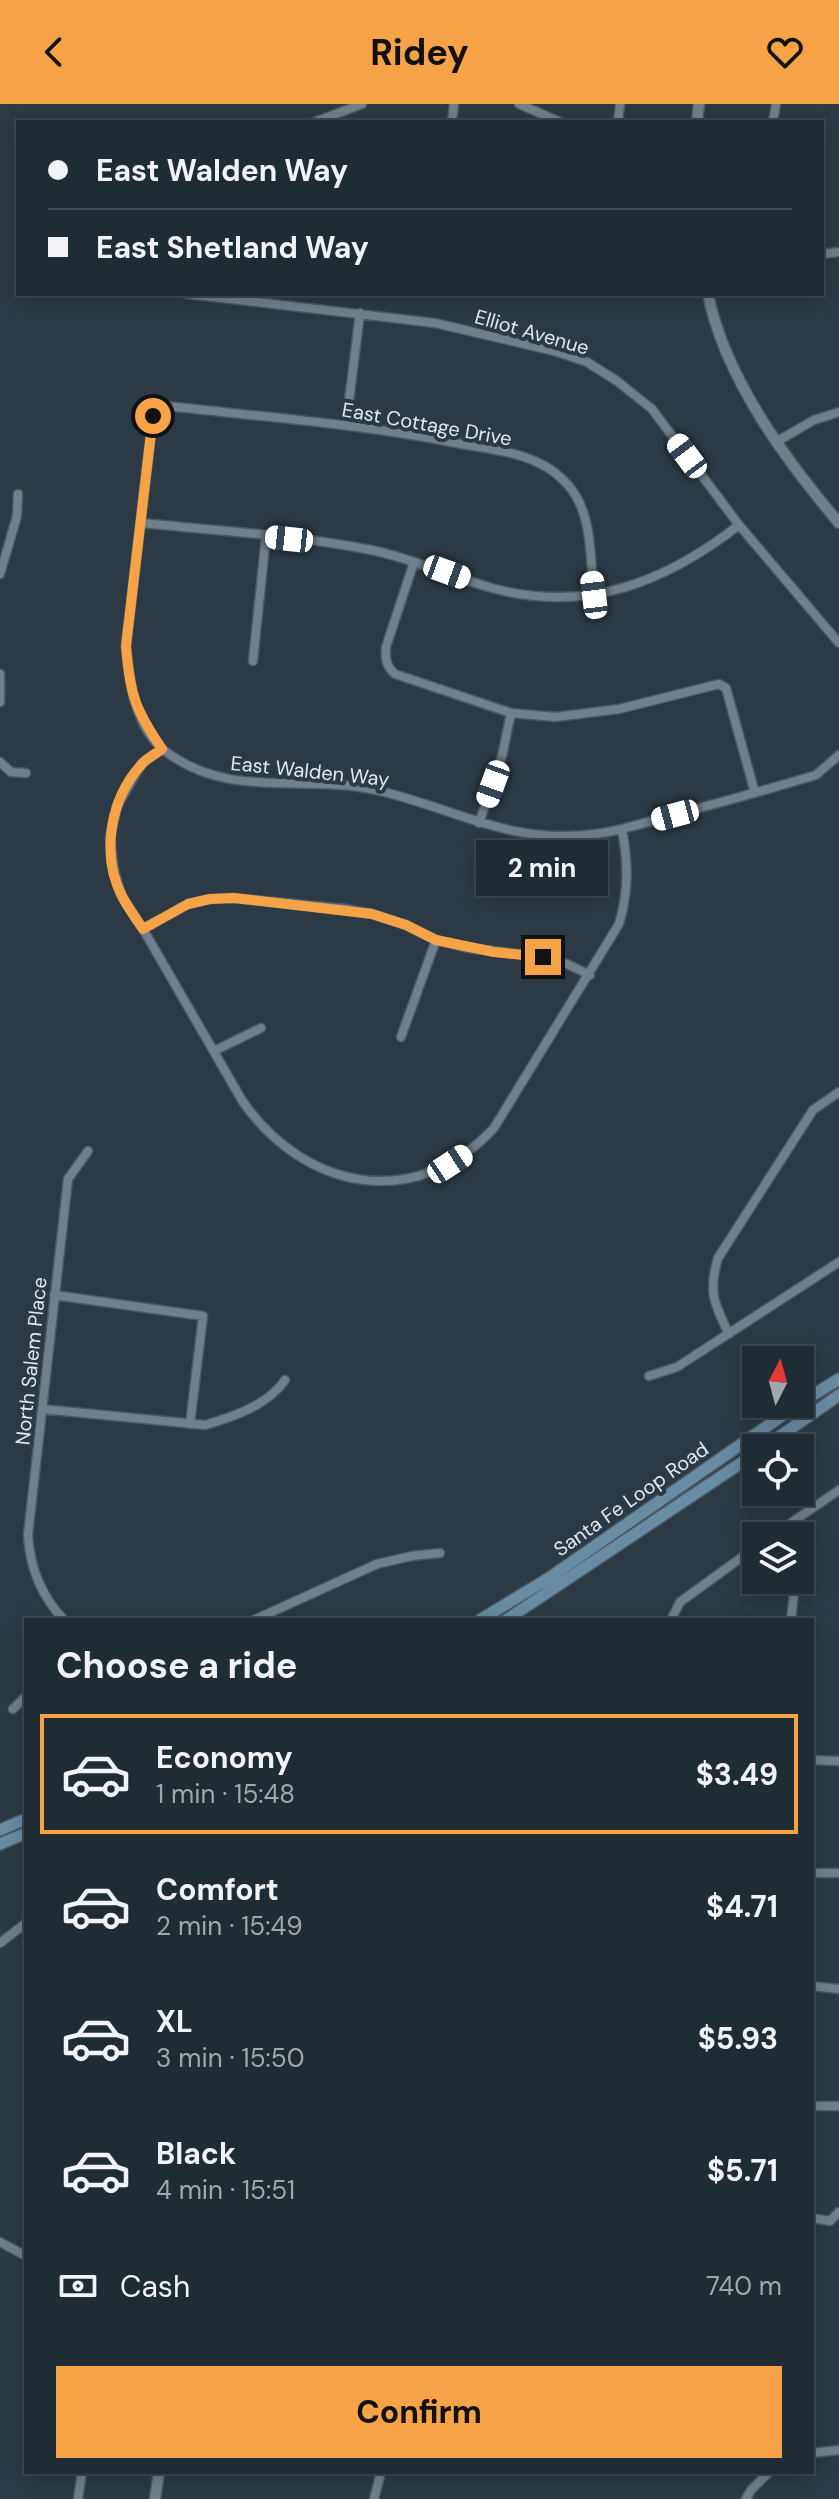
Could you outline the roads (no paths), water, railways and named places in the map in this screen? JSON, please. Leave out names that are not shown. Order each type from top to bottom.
[{"type":"main road","name":"Santa Fe Loop Road","points":[[814,1395],[839,1379]]},
{"type":"main road","points":[[783,1434],[839,1395]]},
{"type":"main road","name":"Santa Fe Loop Road","points":[[483,1618],[549,1578],[779,1418]]},
{"type":"main road","name":"Santa Fe Loop Road","points":[[509,1618],[742,1462]]},
{"type":"main road","points":[[0,1830],[24,1820]]},
{"type":"main road","points":[[0,1844],[24,1834]]},
{"type":"street","points":[[320,120],[362,104]]},
{"type":"street","points":[[519,104],[555,120]]},
{"type":"street","name":"Elliot Avenue","points":[[205,296],[435,323],[505,338],[587,362],[652,409],[739,525],[839,643]]},
{"type":"street","points":[[709,296],[743,389],[776,442],[839,523]]},
{"type":"street","points":[[346,425],[360,313]]},
{"type":"street","name":"East Cottage Drive","points":[[158,410],[167,406],[346,425],[423,436],[508,453],[538,463],[558,474],[579,501],[585,519],[594,595]]},
{"type":"street","name":"East Walden Way","points":[[158,410],[153,416],[126,646],[129,680],[139,715],[162,749],[191,769],[217,778],[373,789],[518,834],[559,837],[622,829],[755,793],[816,775],[839,755]]},
{"type":"street","points":[[776,442],[814,420],[839,412]]},
{"type":"street","points":[[0,574],[17,516],[18,494]]},
{"type":"street","points":[[142,523],[334,543],[414,562],[492,588],[530,596],[563,598],[594,595],[640,583],[684,564],[739,525]]},
{"type":"street","points":[[253,661],[266,536]]},
{"type":"street","points":[[414,562],[386,647],[385,659],[395,674],[511,713],[555,717],[619,709],[719,684],[726,688],[755,793]]},
{"type":"street","points":[[0,674],[0,702]]},
{"type":"street","points":[[479,823],[502,756],[511,713]]},
{"type":"street","points":[[162,749],[142,763],[117,806],[110,837],[121,895],[260,1126],[288,1151],[317,1168],[350,1178],[386,1181],[415,1178],[450,1164],[477,1146],[494,1128],[619,924],[628,876],[622,829]]},
{"type":"street","points":[[0,762],[11,772],[26,773]]},
{"type":"street","points":[[143,929],[188,904],[234,898],[372,914],[406,925],[436,940],[494,952],[543,957],[590,975]]},
{"type":"street","points":[[401,1037],[436,940]]},
{"type":"street","points":[[214,1051],[261,1028]]},
{"type":"street","points":[[729,1334],[715,1306],[711,1281],[718,1258],[813,1110],[839,1092]]},
{"type":"street","name":"North Salem Place","points":[[62,1618],[47,1600],[29,1557],[28,1535],[68,1179],[88,1151]]},
{"type":"street","points":[[649,1376],[677,1367],[839,1262]]},
{"type":"street","points":[[54,1295],[203,1316],[190,1424]]},
{"type":"street","points":[[42,1409],[205,1425],[227,1418],[277,1393],[285,1380]]},
{"type":"street","points":[[792,1522],[839,1490]]},
{"type":"street","points":[[258,1618],[377,1564],[440,1553]]},
{"type":"street","points":[[672,1618],[680,1602],[742,1557]]},
{"type":"street","points":[[791,1618],[794,1594]]},
{"type":"street","points":[[13,1709],[24,1698]]},
{"type":"street","points":[[814,1760],[839,1761]]},
{"type":"street","points":[[814,1873],[839,1873]]},
{"type":"street","points":[[0,1943],[24,1925]]},
{"type":"street","points":[[814,1986],[839,1989]]},
{"type":"street","points":[[814,2106],[839,2106]]},
{"type":"street","points":[[814,2218],[830,2221],[837,2215]]},
{"type":"street","points":[[0,2242],[24,2255]]},
{"type":"street","points":[[814,2453],[839,2450]]},
{"type":"street","points":[[78,2499],[82,2474]]},
{"type":"street","points":[[155,2499],[159,2474]]},
{"type":"street","points":[[374,2499],[380,2474]]},
{"type":"street","points":[[752,2474],[760,2481]]},
{"type":"street","points":[[746,2499],[767,2474]]}]
